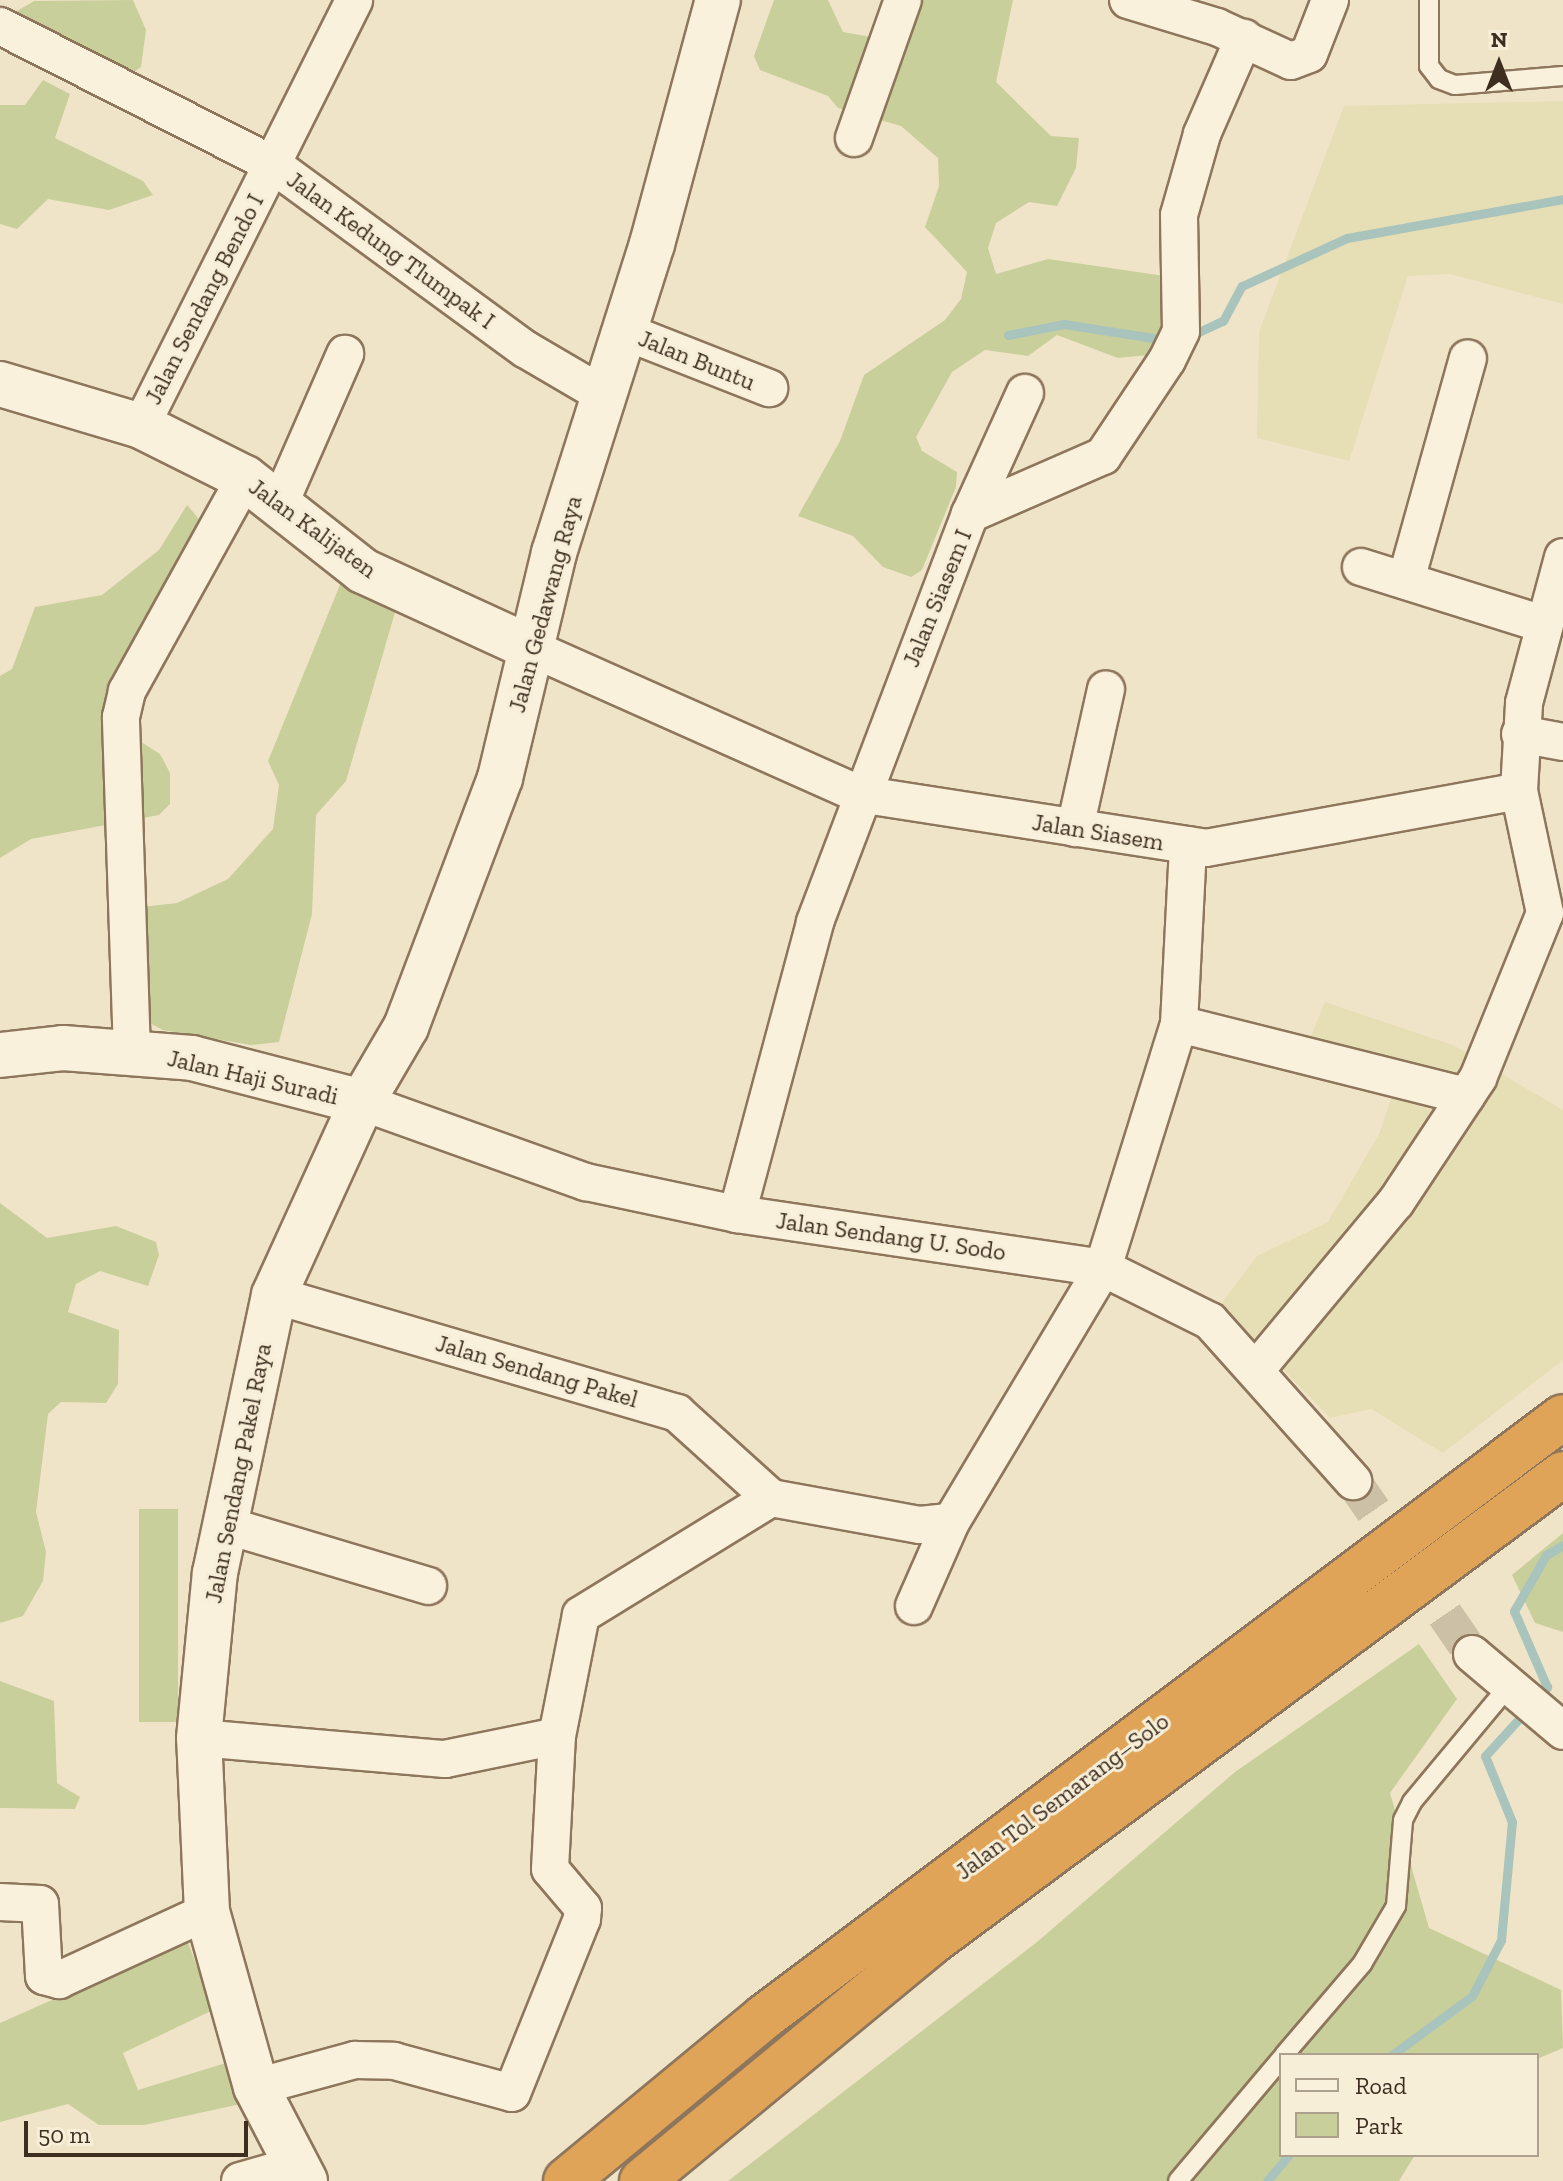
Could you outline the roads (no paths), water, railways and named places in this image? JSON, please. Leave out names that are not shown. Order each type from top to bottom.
[{"type":"highway","name":"Jalan Tol Semarang–Solo","points":[[566,2181],[764,2017],[1563,1417]]},
{"type":"highway","name":"Jalan Tol Semarang–Solo","points":[[642,2181],[929,1944],[1563,1474]]},
{"type":"street","name":"Jalan Sendang Bendo I","points":[[141,426],[354,0]]},
{"type":"street","name":"Jalan Gedawang Raya","points":[[362,1102],[406,1027],[500,778],[554,553],[626,332],[718,0]]},
{"type":"street","points":[[854,138],[903,0]]},
{"type":"street","points":[[1128,0],[1244,38],[1301,61],[1330,0]]},
{"type":"street","name":"Jalan Kedung Tlumpak I","points":[[0,26],[272,164],[525,349],[605,396]]},
{"type":"street","name":"Jalan Siasem I","points":[[737,1214],[815,922],[859,794],[970,514],[1103,456],[1174,345],[1179,215],[1202,134],[1244,38]]},
{"type":"street","name":"Jalan Buntu","points":[[626,332],[769,388]]},
{"type":"street","points":[[280,503],[345,354]]},
{"type":"street","points":[[1406,580],[1468,358]]},
{"type":"street","name":"Jalan Kalijaten","points":[[0,384],[141,426],[245,478],[363,571],[533,649]]},
{"type":"street","points":[[970,514],[1025,393]]},
{"type":"street","points":[[132,1053],[121,717],[127,691],[245,478]]},
{"type":"street","points":[[1255,1371],[1396,1202],[1466,1096],[1554,915],[1519,791],[1520,734],[1543,624],[1563,557]]},
{"type":"street","points":[[1361,567],[1543,624]]},
{"type":"street","name":"Jalan Siasem","points":[[533,649],[859,794],[1206,848],[1519,791]]},
{"type":"street","points":[[1075,828],[1106,689]]},
{"type":"street","points":[[1520,734],[1563,742]]},
{"type":"street","points":[[914,1606],[951,1522],[1103,1268],[1179,1024],[1188,845]]},
{"type":"street","points":[[1179,1024],[1466,1096]]},
{"type":"street","name":"Jalan Haji Suradi","points":[[0,1055],[63,1048],[192,1058],[362,1102]]},
{"type":"street","name":"Jalan Sendang U. Sodo","points":[[362,1102],[586,1182],[737,1214],[1103,1268],[1210,1321],[1353,1481]]},
{"type":"street","name":"Jalan Sendang Pakel Raya","points":[[300,2173],[256,2087],[207,1912],[199,1738],[225,1525],[274,1295],[362,1102]]},
{"type":"street","name":"Jalan Sendang Pakel","points":[[274,1295],[677,1413],[771,1498]]},
{"type":"street","points":[[256,2087],[355,2060],[394,2061],[512,2093],[582,1919],[583,1908],[550,1869],[557,1736],[581,1615],[771,1498],[920,1525],[951,1522]]},
{"type":"street","points":[[225,1525],[428,1586]]},
{"type":"street","points":[[1472,1654],[1533,1710]]},
{"type":"street","points":[[199,1738],[445,1759],[557,1736]]},
{"type":"street","points":[[0,1902],[40,1904],[44,1976],[59,1980],[207,1912]]},
{"type":"street","points":[[240,2181],[300,2173]]},
{"type":"lane","points":[[1429,0],[1429,66],[1439,79],[1455,85],[1563,76]]},
{"type":"lane","points":[[1286,2053],[1362,1964],[1396,1906],[1403,1820],[1412,1802],[1533,1710]]},
{"type":"lane","points":[[1178,2181],[1279,2062]]},
{"type":"waterway","points":[[1188,337],[1223,321],[1242,286],[1347,238],[1563,199]]},
{"type":"waterway","points":[[1008,335],[1064,324],[1166,340]]},
{"type":"waterway","points":[[1537,1699],[1547,1687],[1514,1611],[1546,1555],[1563,1545]]},
{"type":"waterway","points":[[1395,2053],[1472,1996],[1501,1940],[1512,1822],[1485,1756],[1527,1710]]},
{"type":"waterway","points":[[1267,2181],[1287,2157]]},
{"type":"tunnel","points":[[1353,1481],[1472,1654]]}]
